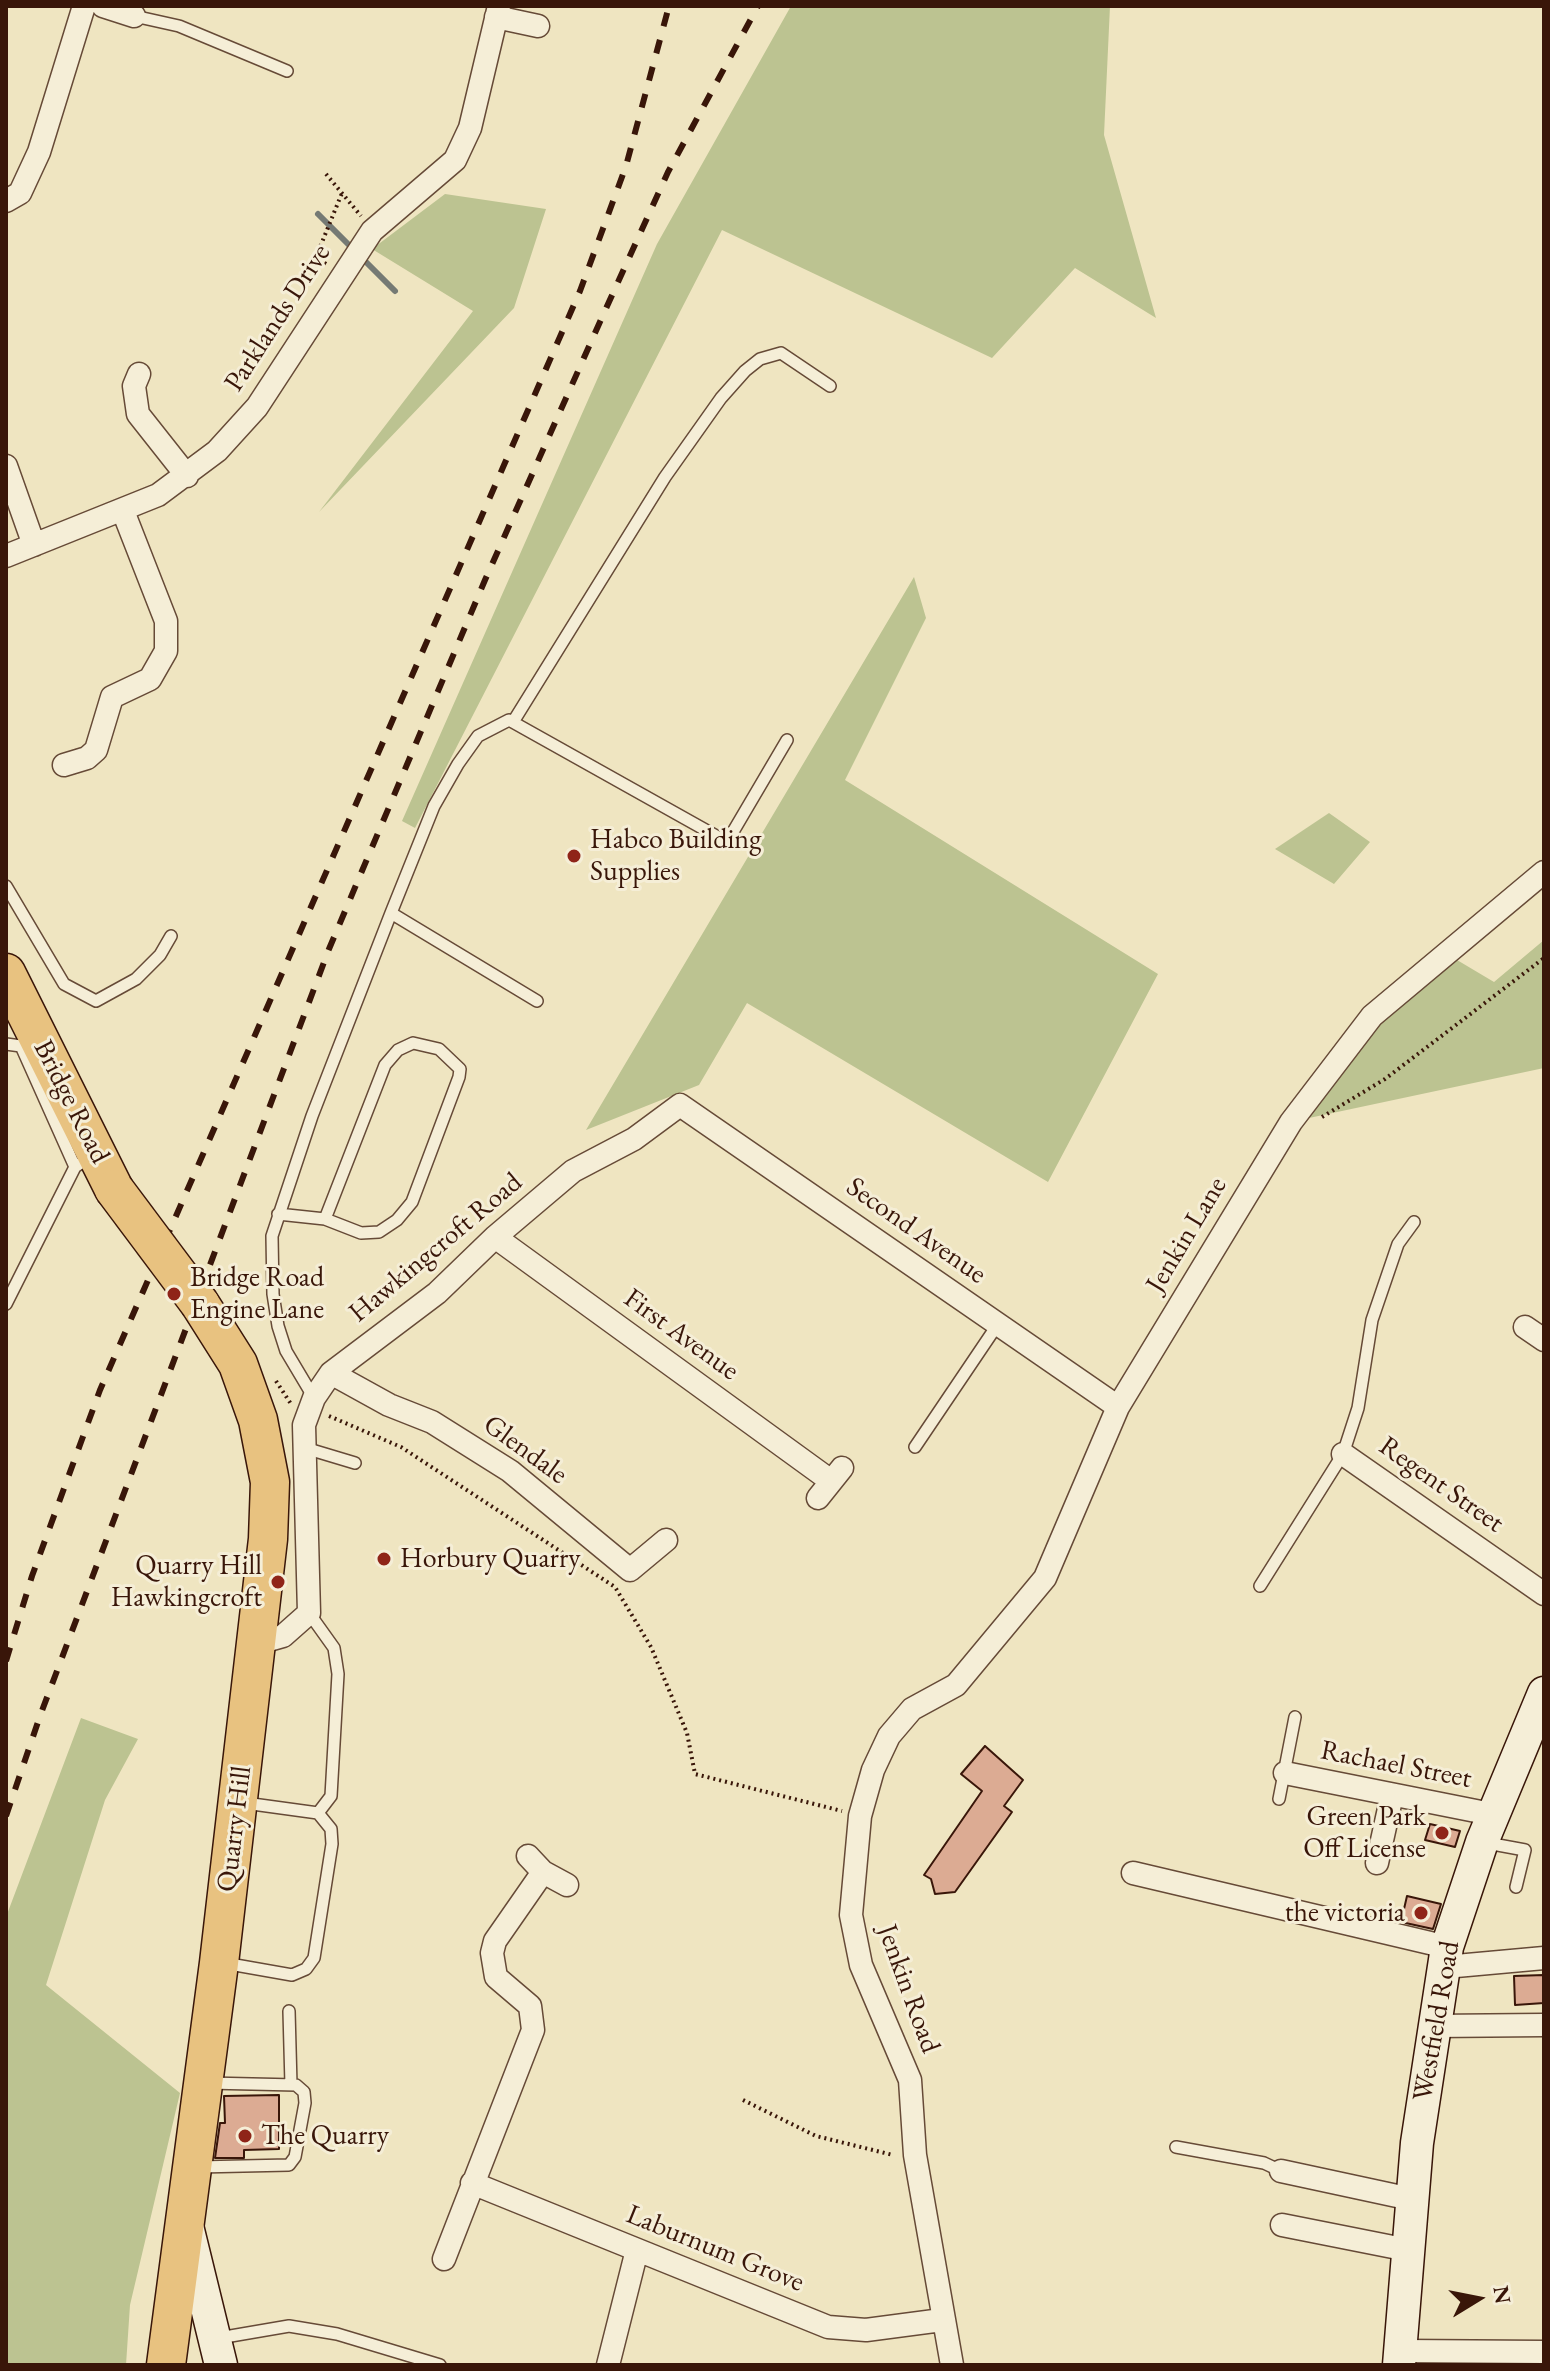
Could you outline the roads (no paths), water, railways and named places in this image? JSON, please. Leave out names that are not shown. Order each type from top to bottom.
[{"type":"highway","name":"Bridge Road","points":[[6,973],[86,1160],[114,1189],[200,1304]]},
{"type":"highway","name":"Quarry Hill","points":[[186,2223],[268,1539],[270,1482],[258,1420],[238,1364],[200,1304]]},
{"type":"highway","points":[[166,2365],[186,2223]]},
{"type":"main road","name":"Westfield Road","points":[[1401,2358],[1411,2199],[1433,2026],[1446,1957],[1489,1828],[1543,1697]]},
{"type":"main road","name":"Quarry Hill","points":[[186,2223],[218,2352]]},
{"type":"street","points":[[6,201],[20,193],[39,152],[84,6]]},
{"type":"street","points":[[103,6],[134,16]]},
{"type":"street","name":"Parklands Drive","points":[[6,556],[123,511],[187,476],[217,451],[257,407],[372,231],[455,160],[470,128],[497,11],[538,26]]},
{"type":"street","points":[[139,374],[134,386],[138,414],[187,476]]},
{"type":"street","points":[[6,466],[34,545]]},
{"type":"street","points":[[64,765],[87,758],[96,750],[112,697],[150,679],[166,651],[166,621],[123,511]]},
{"type":"street","name":"Jenkin Lane","points":[[956,1685],[1045,1578],[1118,1407],[1291,1122],[1372,1016],[1544,872]]},
{"type":"street","name":"Second Avenue","points":[[680,1105],[1118,1407]]},
{"type":"street","name":"Hawkingcroft Road","points":[[309,1613],[304,1425],[312,1403],[331,1373],[437,1293],[495,1237],[573,1171],[634,1139],[680,1105]]},
{"type":"street","name":"First Avenue","points":[[495,1237],[830,1482]]},
{"type":"street","points":[[1525,1327],[1544,1340]]},
{"type":"street","name":"Glendale","points":[[331,1373],[389,1405],[432,1422],[510,1471],[630,1570],[666,1540]]},
{"type":"street","name":"Regent Street","points":[[1343,1454],[1544,1594]]},
{"type":"street","points":[[255,1644],[283,1636],[309,1613]]},
{"type":"street","name":"Jenkin Road","points":[[952,2365],[915,2155],[910,2080],[861,1965],[851,1915],[860,1816],[873,1770],[889,1736],[912,1709],[956,1685]]},
{"type":"street","name":"Rachael Street","points":[[1285,1773],[1392,1795],[1489,1828]]},
{"type":"street","points":[[1377,1863],[1392,1795]]},
{"type":"street","points":[[444,2259],[533,2030],[530,2006],[496,1977],[492,1953],[495,1941],[535,1864],[567,1885]]},
{"type":"street","points":[[1133,1873],[1446,1957],[1544,1958]]},
{"type":"street","points":[[1433,2026],[1544,2025]]},
{"type":"street","points":[[1281,2171],[1411,2199]]},
{"type":"street","name":"Laburnum Grove","points":[[472,2183],[828,2327],[866,2330],[942,2320]]},
{"type":"street","points":[[1282,2225],[1408,2250]]},
{"type":"street","points":[[608,2365],[637,2250]]},
{"type":"street","points":[[1401,2358],[1544,2352]]},
{"type":"lane","points":[[134,16],[179,26],[287,71]]},
{"type":"lane","points":[[513,722],[665,477],[721,398],[745,371],[760,359],[781,353],[830,386]]},
{"type":"lane","points":[[312,1403],[286,1351],[278,1326],[273,1294],[272,1236],[312,1116],[434,806],[478,736],[509,720],[727,842],[787,740]]},
{"type":"lane","points":[[6,886],[64,984],[96,1001],[136,979],[150,967],[171,936]]},
{"type":"lane","points":[[391,913],[537,1001]]},
{"type":"lane","points":[[278,1214],[325,1219],[361,1233],[379,1232],[397,1220],[412,1202],[459,1077],[460,1069],[439,1049],[413,1043],[398,1050],[385,1065],[325,1219]]},
{"type":"lane","points":[[6,1044],[21,1046],[86,1160],[6,1304]]},
{"type":"lane","name":"Regent Street","points":[[1260,1586],[1343,1454],[1358,1408],[1372,1320],[1398,1244],[1414,1222]]},
{"type":"lane","points":[[915,1447],[998,1324]]},
{"type":"lane","points":[[305,1448],[355,1463]]},
{"type":"lane","points":[[309,1613],[334,1648],[338,1674],[331,1796],[318,1813]]},
{"type":"lane","name":"Rachael Street","points":[[1279,1799],[1295,1717]]},
{"type":"lane","points":[[219,1963],[292,1975],[306,1969],[314,1958],[332,1844],[331,1829],[318,1813],[238,1802]]},
{"type":"lane","points":[[1489,1828],[1525,1850],[1516,1887]]},
{"type":"lane","points":[[289,2011],[291,2085]]},
{"type":"lane","points":[[194,2167],[289,2165],[295,2157],[305,2103],[301,2087],[291,2085],[204,2083]]},
{"type":"lane","points":[[1176,2147],[1264,2163],[1281,2171]]},
{"type":"lane","points":[[218,2352],[289,2326],[337,2334],[440,2365]]},
{"type":"waterway","points":[[318,214],[353,249]]},
{"type":"waterway","points":[[361,257],[395,291]]},
{"type":"railway","points":[[6,1661],[32,1576],[100,1390],[580,291],[626,166],[669,6]]},
{"type":"railway","points":[[6,1816],[40,1716],[329,949],[485,580],[668,172],[758,6]]},
{"type":"place","name":"Habco Building Supplies","points":[[574,856]]},
{"type":"place","name":"Bridge Road Engine Lane","points":[[174,1294]]},
{"type":"place","name":"Horbury Quarry","points":[[384,1559]]},
{"type":"place","name":"Quarry Hill Hawkingcroft","points":[[278,1582]]},
{"type":"place","name":"Green Park Off License","points":[[1442,1833]]},
{"type":"place","name":"the victoria","points":[[1421,1913]]},
{"type":"place","name":"The Quarry","points":[[245,2136]]}]
